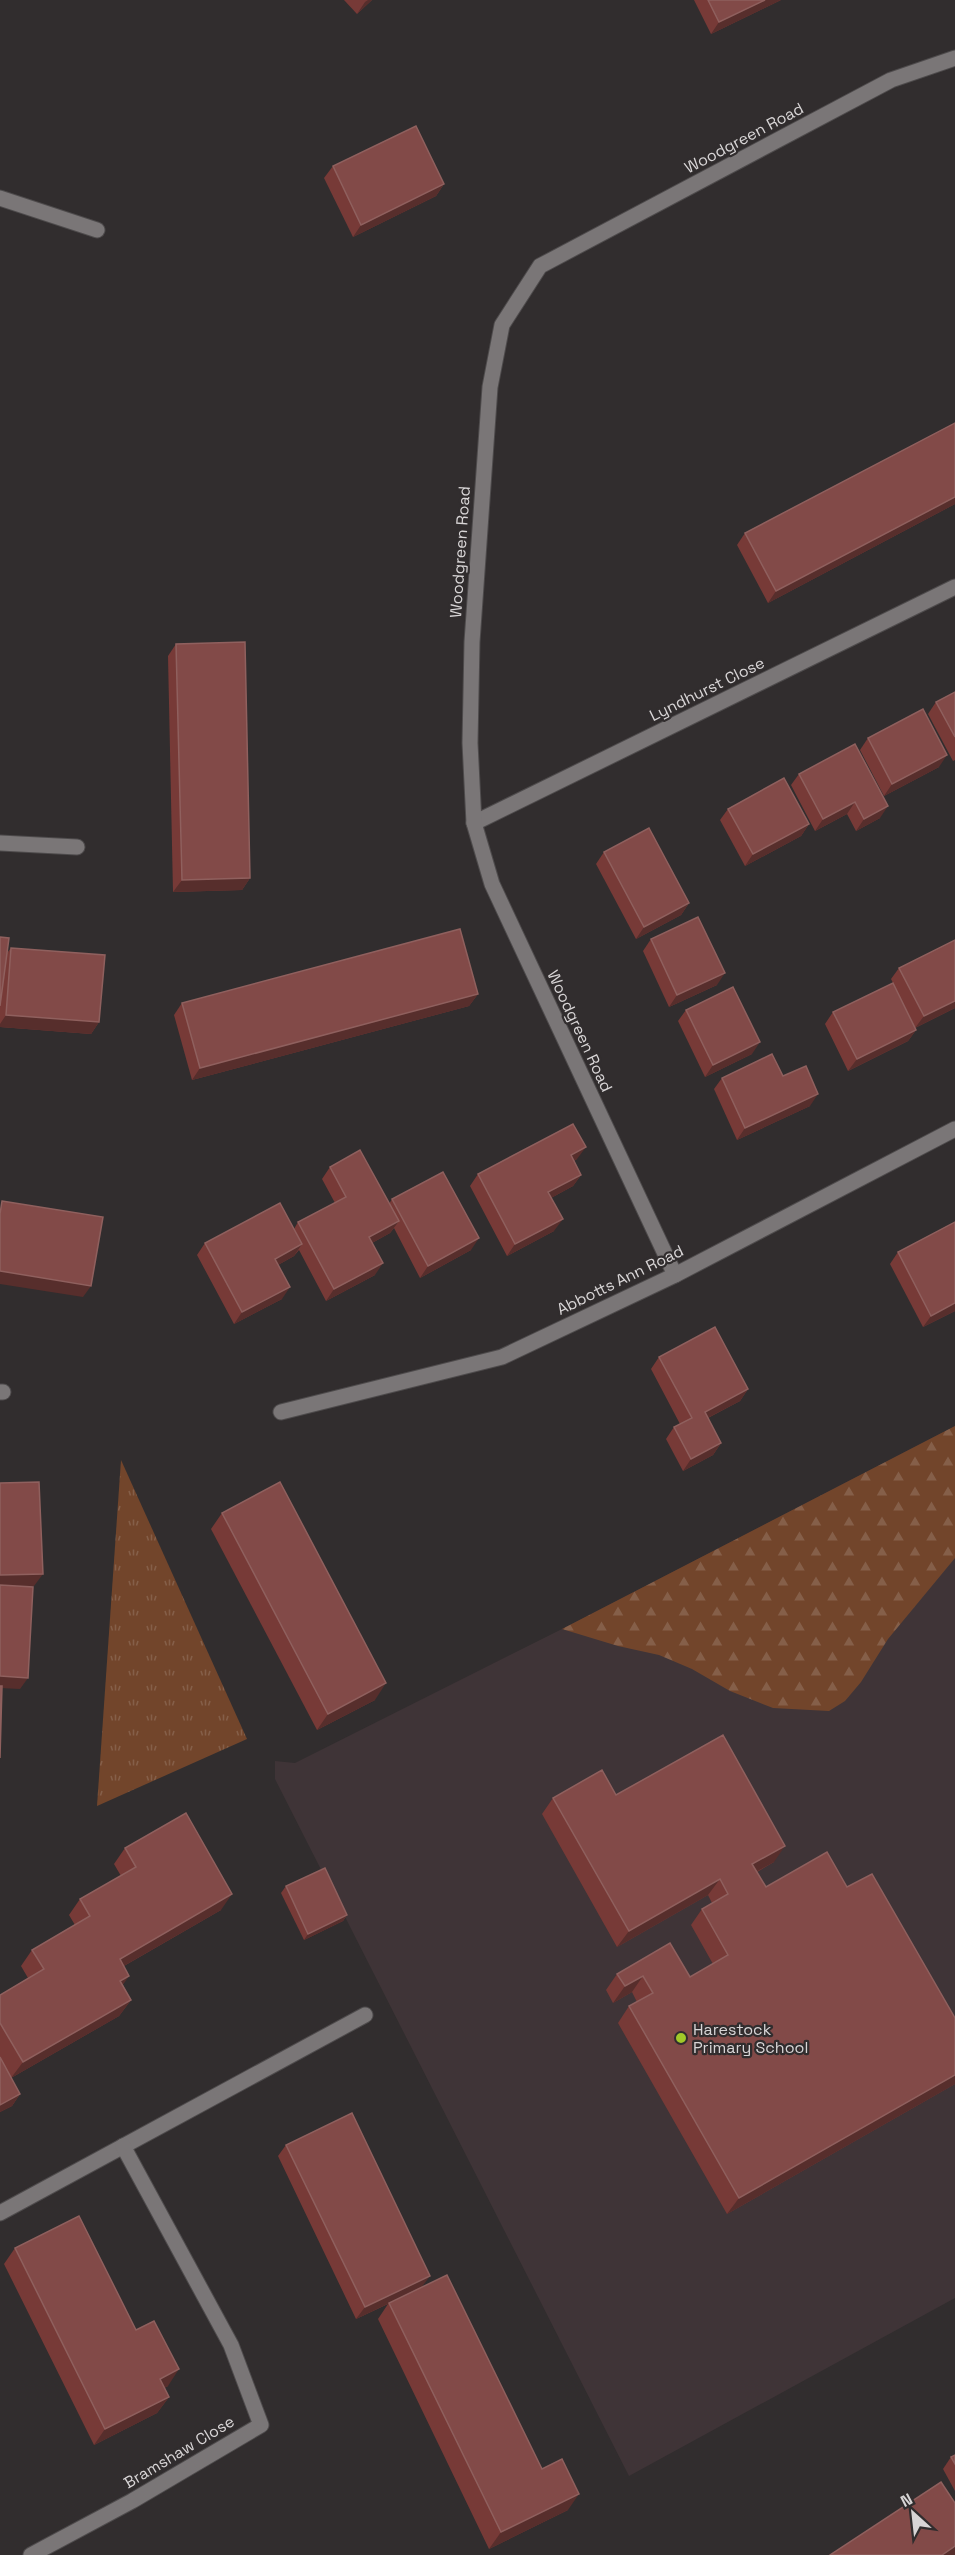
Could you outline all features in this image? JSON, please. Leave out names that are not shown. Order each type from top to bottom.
[{"type":"street","name":"Woodgreen Road","points":[[675,1275],[492,884],[474,823],[470,743],[472,642],[490,387],[502,326],[540,266],[891,80],[955,58]]},
{"type":"street","points":[[0,198],[98,230]]},
{"type":"street","name":"Lyndhurst Close","points":[[474,823],[955,587]]},
{"type":"street","points":[[0,843],[77,847]]},
{"type":"street","name":"Abbotts Ann Road","points":[[281,1412],[502,1357],[675,1275],[955,1129]]},
{"type":"street","points":[[0,2213],[364,2015]]},
{"type":"street","name":"Bramshaw Close","points":[[32,2555],[132,2501],[261,2425],[231,2344],[123,2146]]},
{"type":"shaded area","name":"Harestock Primary School","points":[[955,1426],[955,2298],[629,2476],[275,1779],[275,1761],[295,1763],[562,1629]]},
{"type":"green space","points":[[955,1426],[955,1558],[888,1639],[861,1682],[845,1701],[829,1711],[773,1708],[730,1691],[692,1669],[659,1655],[618,1646],[562,1629]]},
{"type":"green space","points":[[121,1460],[247,1739],[97,1806]]},
{"type":"building","points":[[708,0],[765,0],[719,22]]},
{"type":"building","points":[[416,126],[444,184],[361,225],[333,166]]},
{"type":"building","points":[[955,423],[955,497],[776,591],[745,533]]},
{"type":"building","points":[[245,642],[250,878],[182,880],[176,644]]},
{"type":"building","points":[[955,692],[955,737],[936,702]]},
{"type":"building","points":[[923,709],[947,755],[892,784],[868,738]]},
{"type":"building","points":[[855,744],[888,806],[864,819],[855,802],[823,819],[799,774]]},
{"type":"building","points":[[784,778],[809,824],[753,854],[728,809]]},
{"type":"building","points":[[649,828],[689,903],[644,927],[604,852]]},
{"type":"building","points":[[698,917],[725,973],[677,995],[651,939]]},
{"type":"building","points":[[460,929],[478,994],[200,1068],[182,1003]]},
{"type":"building","points":[[0,937],[9,938],[0,1006]]},
{"type":"building","points":[[955,940],[955,1001],[924,1016],[899,968]]},
{"type":"building","points":[[11,948],[105,955],[99,1022],[6,1015]]},
{"type":"building","points":[[893,983],[916,1030],[857,1059],[833,1012]]},
{"type":"building","points":[[733,987],[760,1042],[713,1065],[686,1010]]},
{"type":"building","points":[[772,1054],[783,1076],[806,1066],[818,1094],[745,1128],[722,1078]]},
{"type":"building","points":[[573,1124],[586,1147],[571,1155],[581,1175],[548,1192],[563,1219],[515,1244],[478,1174]]},
{"type":"building","points":[[360,1150],[399,1221],[369,1237],[383,1263],[334,1289],[298,1222],[346,1197],[330,1167]]},
{"type":"building","points":[[443,1172],[479,1238],[428,1266],[392,1199]]},
{"type":"building","points":[[2,1201],[103,1217],[91,1286],[0,1271]]},
{"type":"building","points":[[280,1203],[302,1244],[275,1259],[290,1287],[242,1312],[205,1243]]},
{"type":"building","points":[[955,1222],[955,1303],[931,1316],[898,1252]]},
{"type":"building","points":[[715,1327],[748,1389],[705,1412],[721,1443],[691,1459],[674,1427],[692,1418],[659,1357]]},
{"type":"building","points":[[39,1482],[43,1574],[0,1575],[0,1483]]},
{"type":"building","points":[[280,1482],[386,1683],[328,1714],[222,1513]]},
{"type":"building","points":[[0,1585],[33,1587],[28,1678],[0,1676]]},
{"type":"building","points":[[0,1686],[2,1686],[0,1758]]},
{"type":"building","points":[[723,1735],[785,1846],[752,1864],[766,1887],[827,1852],[847,1887],[872,1874],[955,2018],[955,2075],[739,2198],[629,2006],[653,1993],[643,1976],[625,1986],[617,1974],[670,1943],[690,1977],[728,1955],[702,1909],[728,1894],[720,1879],[629,1931],[553,1798],[602,1770],[616,1795]]},
{"type":"building","points":[[186,1813],[232,1894],[120,1959],[129,1976],[120,1981],[131,2000],[23,2062],[0,2023],[0,1995],[44,1969],[32,1950],[90,1916],[80,1899],[136,1867],[125,1848]]},
{"type":"building","points":[[325,1868],[347,1915],[308,1934],[286,1886]]},
{"type":"building","points":[[0,2057],[20,2094],[0,2105]]},
{"type":"building","points":[[352,2113],[430,2276],[365,2307],[286,2145]]},
{"type":"building","points":[[79,2216],[136,2330],[154,2321],[179,2369],[160,2379],[169,2397],[105,2429],[15,2248]]},
{"type":"building","points":[[447,2275],[542,2469],[562,2459],[579,2494],[501,2532],[389,2303]]},
{"type":"building","points":[[941,2482],[955,2503],[955,2546],[942,2555],[830,2555]]},
{"type":"place","name":"Harestock Primary School","points":[[681,2038]]}]
